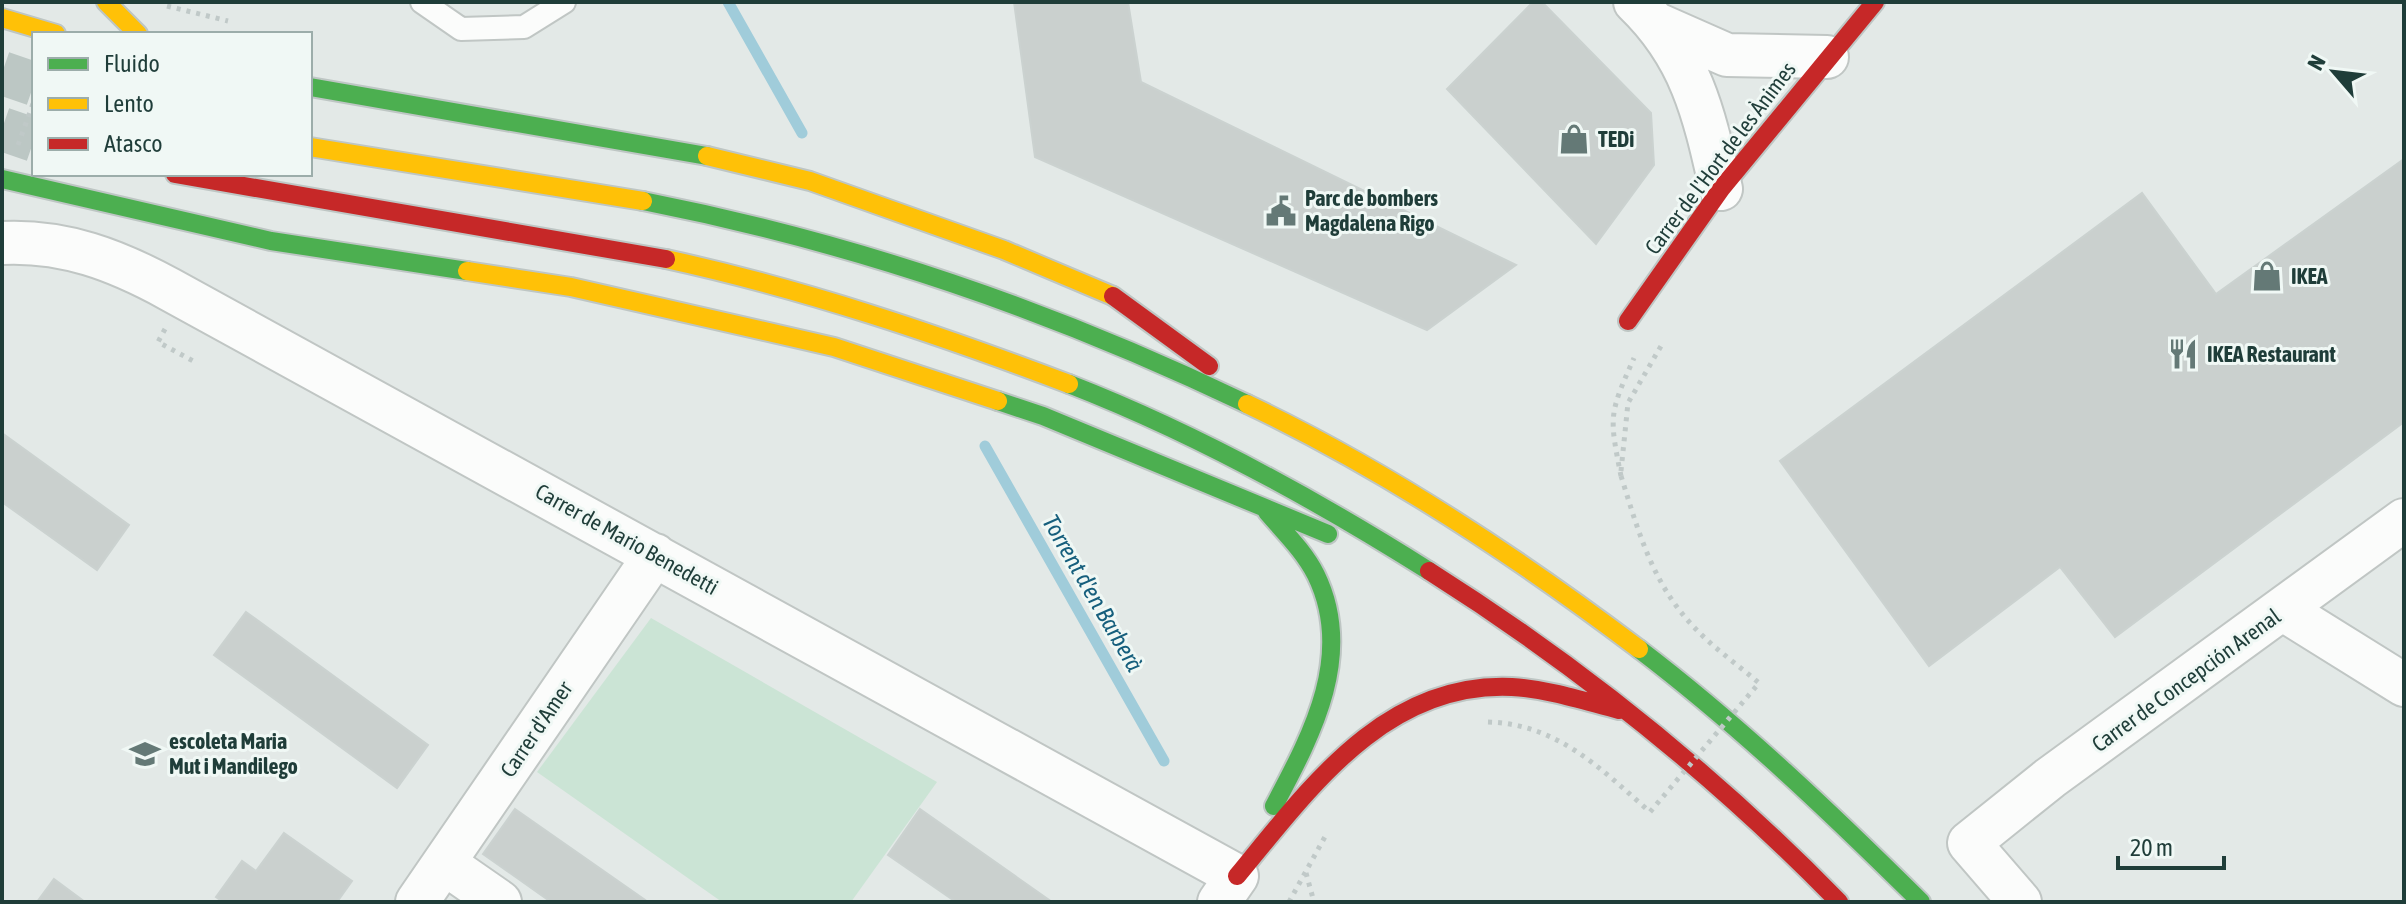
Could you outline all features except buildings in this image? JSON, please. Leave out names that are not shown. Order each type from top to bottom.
[{"type":"main road","points":[[106,2],[136,32]]},
{"type":"main road","name":"Carrer de l'Hort de les Ànimes","points":[[1628,321],[1721,189],[1875,2]]},
{"type":"main road","name":"Carrer de l'Hort de les Ànimes","points":[[1840,41],[1883,2]]},
{"type":"main road","points":[[2,18],[49,32]]},
{"type":"main road","points":[[312,87],[554,127],[745,164],[870,201],[1004,250],[1109,293],[1285,421]]},
{"type":"main road","points":[[312,147],[652,203],[839,245],[1019,304],[1103,338],[1285,421],[1344,452],[1494,542],[1631,639],[1777,760],[1921,902]]},
{"type":"main road","points":[[187,176],[666,259],[762,281],[944,335],[1107,398],[1294,488],[1460,587],[1633,713],[1839,902]]},
{"type":"main road","points":[[2,179],[271,241],[571,287],[834,347],[1043,416],[1460,587]]},
{"type":"main road","points":[[2,199],[70,197]]},
{"type":"main road","points":[[1228,889],[1304,748],[1328,684],[1334,654],[1334,625],[1321,585],[1301,553],[1263,508]]},
{"type":"main road","points":[[1228,889],[1361,736],[1410,707],[1465,691],[1501,687],[1540,692],[1633,713]]},
{"type":"street","points":[[1647,14],[1727,55],[1840,41]]},
{"type":"street","points":[[1647,14],[1700,100],[1721,189]]},
{"type":"street","name":"Carrer de Mario Benedetti","points":[[2,243],[71,248],[142,275],[655,555],[1228,889]]},
{"type":"street","name":"Carrer de Concepción Arenal","points":[[2020,902],[1969,843],[2050,778],[2404,520]]},
{"type":"street","name":"Carrer d'Amer","points":[[417,902],[655,555]]},
{"type":"street","points":[[2282,609],[2404,685]]},
{"type":"street","points":[[444,863],[500,902]]},
{"type":"lane","points":[[422,2],[461,29],[524,27],[564,2]]},
{"type":"path","points":[[158,3],[228,21]]},
{"type":"path","points":[[1488,722],[1512,723],[1552,735],[1594,762],[1650,812],[1759,683],[1694,627],[1672,601],[1646,556],[1621,476],[1628,403],[1663,343],[1628,321]]},
{"type":"path","points":[[1289,902],[1306,872],[1314,902]]},
{"type":"green space","points":[[651,618],[937,782],[851,902],[722,902],[537,772]]},
{"type":"waterway","name":"Torrent d'en Barberà","points":[[728,2],[802,133]]},
{"type":"waterway","name":"Torrent d'en Barberà","points":[[985,446],[1164,761]]},
{"type":"tunnel","points":[[2,73],[32,83]]},
{"type":"tunnel","points":[[2,129],[32,139]]},
{"type":"traffic: fast","points":[[312,87],[707,156]]},
{"type":"traffic: fast","points":[[2,179],[271,241],[467,271]]},
{"type":"traffic: fast","points":[[643,201],[800,237],[951,283],[1100,339],[1247,404]]},
{"type":"traffic: fast","points":[[1069,384],[1162,424],[1254,469],[1429,571]]},
{"type":"traffic: fast","points":[[998,401],[1043,416],[1328,534]]},
{"type":"traffic: fast","points":[[1267,512],[1300,550],[1316,575],[1327,605],[1331,635],[1330,664],[1324,694],[1302,751],[1274,806]]},
{"type":"traffic: fast","points":[[1639,649],[1713,708],[1784,771],[1921,902]]},
{"type":"traffic: slow","points":[[106,2],[136,32]]},
{"type":"traffic: slow","points":[[2,18],[49,32]]},
{"type":"traffic: slow","points":[[312,147],[643,201]]},
{"type":"traffic: slow","points":[[707,156],[810,181],[1004,250],[1113,296]]},
{"type":"traffic: slow","points":[[666,259],[769,284],[870,314],[1069,384]]},
{"type":"traffic: slow","points":[[467,271],[571,287],[834,347],[998,401]]},
{"type":"traffic: slow","points":[[1247,404],[1350,457],[1449,516],[1639,649]]},
{"type":"traffic: jam","points":[[1628,321],[1721,189],[1875,2]]},
{"type":"traffic: jam","points":[[187,176],[666,259]]},
{"type":"traffic: jam","points":[[1113,296],[1209,366]]},
{"type":"traffic: jam","points":[[1429,571],[1538,644],[1643,724],[1744,811],[1839,902]]},
{"type":"traffic: jam","points":[[1237,876],[1322,776],[1388,721],[1426,702],[1467,690],[1512,687],[1552,693],[1619,710]]},
{"type":"place","name":"TEDi","points":[[1574,139]]},
{"type":"place","name":"Parc de bombers Magdalena Rigo","points":[[1281,211]]},
{"type":"place","name":"IKEA","points":[[2267,276]]},
{"type":"place","name":"IKEA Restaurant","points":[[2183,354]]},
{"type":"place","name":"escoleta Maria Mut i Mandilego","points":[[145,754]]}]
